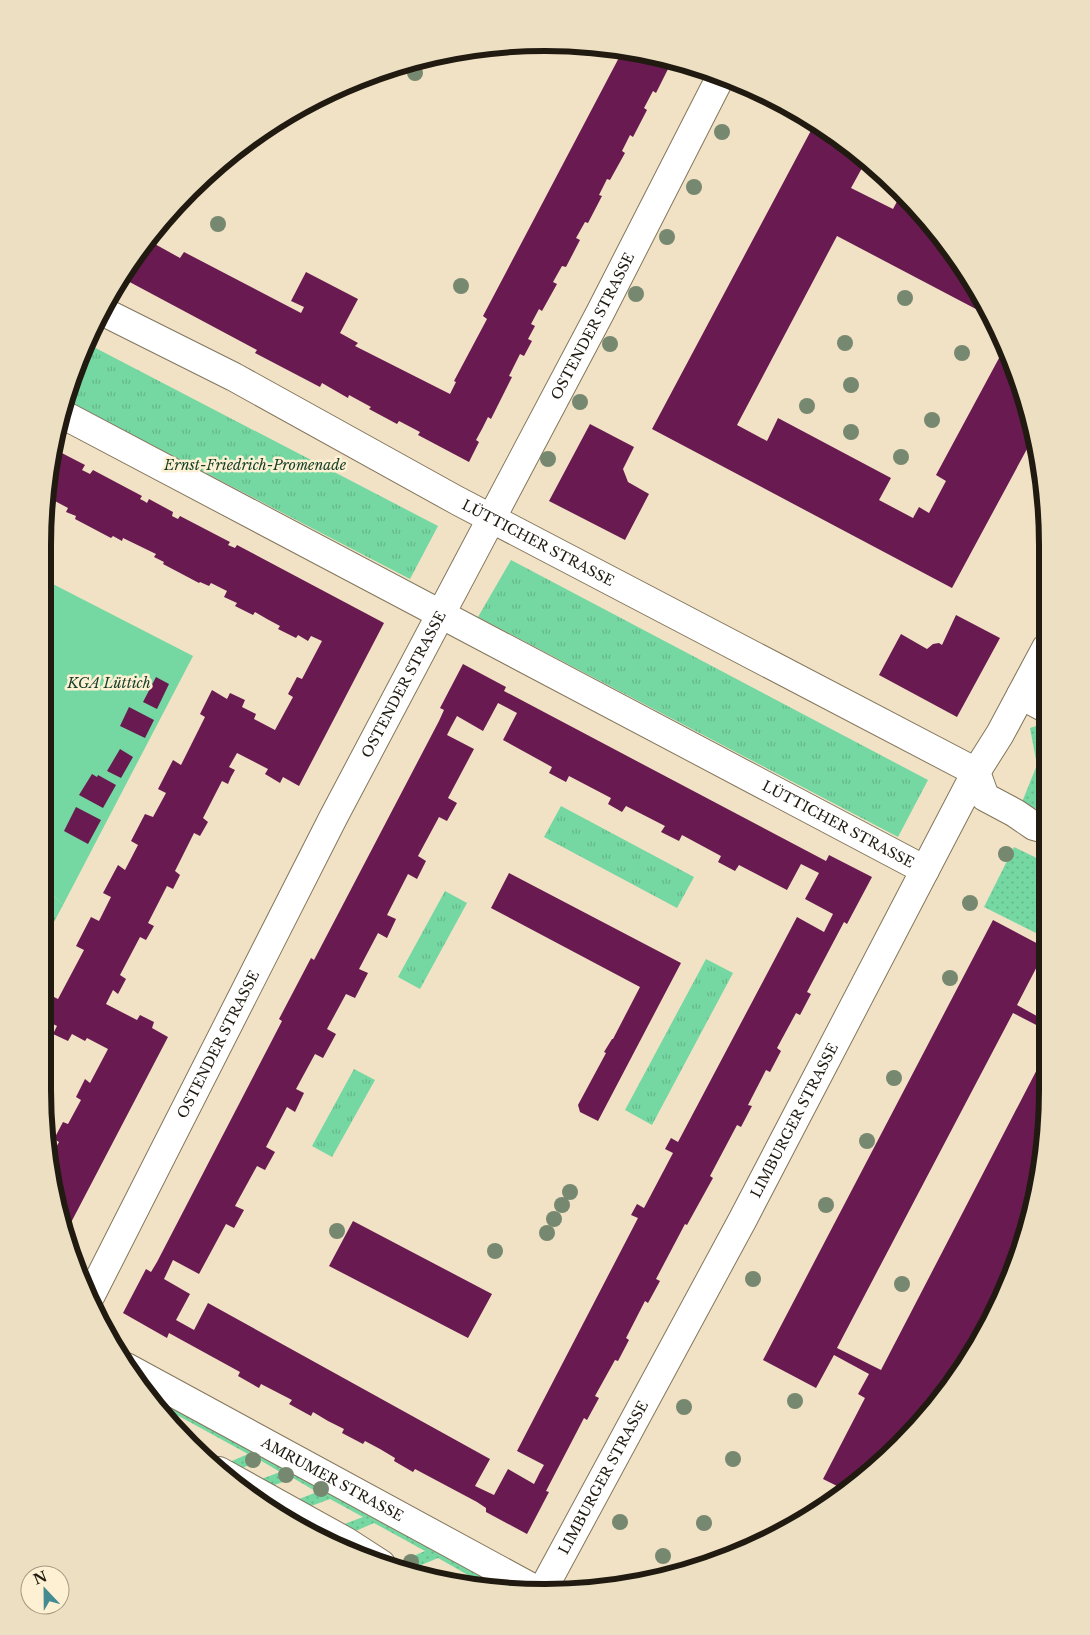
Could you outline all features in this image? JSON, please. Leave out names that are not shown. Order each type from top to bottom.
[{"type":"street","name":"OSTENDER STRASSE","points":[[94,1290],[255,970],[440,614],[600,313],[718,82]]},
{"type":"street","name":"LÜTTICHER STRASSE","points":[[109,314],[227,374],[458,501],[976,772]]},
{"type":"street","name":"LÜTTICHER STRASSE","points":[[68,417],[925,870]]},
{"type":"street","name":"LIMBURGER STRASSE","points":[[544,1584],[743,1219],[976,772],[1000,734],[1039,661]]},
{"type":"street","points":[[1021,695],[1039,704]]},
{"type":"street","points":[[976,772],[985,797],[1039,827]]},
{"type":"street","name":"AMRUMER STRASSE","points":[[142,1376],[526,1583]]},
{"type":"street","points":[[263,1496],[347,1542]]},
{"type":"green space","name":"Ernst-Friedrich-Promenade","points":[[93,347],[438,526],[410,579],[72,404]]},
{"type":"green space","points":[[511,560],[928,780],[898,837],[478,617]]},
{"type":"green space","name":"KGA Lüttich","points":[[51,583],[193,656],[63,905],[51,893]]},
{"type":"green space","points":[[1039,725],[1039,810],[1022,802],[1037,765],[1030,728]]},
{"type":"green space","points":[[561,806],[694,877],[677,908],[544,837]]},
{"type":"green space","points":[[1014,847],[1039,859],[1039,934],[984,907]]},
{"type":"green space","points":[[445,891],[467,903],[420,989],[398,977]]},
{"type":"green space","points":[[51,893],[63,905],[51,928]]},
{"type":"green space","points":[[706,959],[733,973],[652,1125],[625,1110]]},
{"type":"green space","points":[[354,1069],[375,1080],[332,1157],[312,1146]]},
{"type":"green space","points":[[151,1388],[502,1582],[475,1579],[438,1558],[417,1567],[408,1564],[402,1561],[425,1551],[374,1523],[351,1533],[339,1526],[363,1517],[330,1499],[306,1508],[294,1501],[317,1492],[293,1478],[267,1488],[256,1481],[280,1472],[260,1460],[236,1471],[225,1464],[248,1454],[170,1411]]},
{"type":"building","points":[[619,57],[669,67],[656,93],[653,91],[644,108],[647,110],[633,137],[630,135],[622,151],[625,153],[610,180],[607,179],[599,195],[602,196],[588,223],[585,222],[576,238],[580,240],[566,267],[562,266],[553,282],[557,284],[542,311],[539,309],[531,324],[535,326],[528,339],[532,341],[524,356],[520,354],[509,376],[512,377],[491,419],[488,417],[476,440],[479,442],[469,462],[418,435],[420,432],[399,421],[397,424],[369,409],[371,407],[349,395],[348,398],[322,383],[320,387],[255,353],[257,350],[128,281],[154,243],[180,258],[184,252],[301,313],[304,307],[291,301],[306,272],[358,299],[340,333],[358,343],[355,346],[450,394],[456,382],[454,381],[487,319],[483,316]]},
{"type":"building","points":[[812,129],[846,153],[866,170],[862,168],[851,188],[893,209],[898,200],[916,219],[956,271],[980,311],[837,236],[737,425],[767,441],[778,418],[891,478],[879,500],[913,518],[919,507],[929,513],[946,481],[936,475],[1001,355],[1013,386],[1028,446],[952,588],[652,429]]},
{"type":"building","points":[[590,424],[634,447],[623,469],[628,482],[649,494],[625,540],[549,501]]},
{"type":"building","points":[[60,452],[85,465],[82,470],[90,474],[93,470],[142,496],[140,499],[147,503],[149,499],[173,512],[172,516],[178,519],[180,516],[230,542],[228,545],[235,548],[237,545],[384,623],[299,786],[283,777],[280,783],[265,774],[268,769],[237,753],[229,767],[235,770],[228,784],[222,781],[203,818],[208,822],[200,836],[194,833],[175,871],[180,875],[173,889],[167,886],[148,923],[154,926],[146,940],[140,937],[120,975],[126,979],[118,994],[113,990],[106,1004],[137,1020],[140,1015],[154,1022],[152,1028],[168,1037],[70,1225],[55,1154],[55,1150],[59,1142],[54,1139],[63,1122],[68,1124],[81,1100],[76,1097],[85,1079],[90,1083],[108,1049],[87,1038],[85,1041],[72,1034],[68,1041],[53,1034],[57,1026],[51,1023],[51,998],[52,996],[58,999],[84,950],[76,946],[91,917],[99,921],[111,897],[103,893],[118,865],[125,870],[138,845],[131,841],[145,814],[153,817],[166,793],[158,789],[173,760],[181,765],[205,717],[200,714],[212,690],[227,699],[230,693],[245,700],[242,707],[256,714],[254,719],[275,730],[293,697],[288,694],[297,677],[302,679],[322,641],[311,636],[308,641],[298,635],[296,638],[278,629],[280,626],[255,612],[253,615],[235,606],[237,603],[224,597],[227,591],[211,583],[209,586],[199,583],[163,564],[164,562],[154,557],[156,554],[123,538],[122,541],[113,536],[111,538],[75,519],[76,516],[66,512],[68,508],[53,500]]},
{"type":"building","points":[[956,615],[1000,638],[957,717],[879,675],[901,634],[927,649],[933,644],[939,643],[942,645]]},
{"type":"building","points":[[463,664],[506,687],[504,691],[826,861],[829,855],[872,877],[847,924],[844,922],[807,992],[811,994],[800,1015],[796,1013],[777,1048],[781,1051],[770,1072],[766,1070],[748,1105],[752,1106],[741,1127],[737,1125],[710,1176],[713,1178],[687,1225],[685,1224],[656,1279],[660,1281],[648,1303],[645,1301],[626,1338],[629,1340],[618,1361],[615,1360],[595,1396],[599,1398],[587,1420],[584,1418],[546,1491],[549,1492],[527,1534],[486,1512],[486,1508],[477,1502],[415,1469],[413,1472],[394,1461],[395,1458],[380,1449],[365,1441],[363,1444],[342,1433],[344,1429],[313,1412],[311,1416],[289,1404],[292,1400],[261,1384],[259,1388],[238,1376],[240,1372],[169,1333],[167,1338],[123,1313],[146,1269],[151,1272],[157,1262],[282,1021],[279,1019],[311,958],[314,960],[439,721],[444,710],[440,708]],"holes":[[[498,703],[517,713],[503,740],[552,767],[549,773],[566,782],[569,776],[611,798],[608,804],[622,812],[626,806],[665,826],[661,832],[679,841],[682,835],[721,856],[718,862],[735,871],[739,865],[787,890],[801,864],[819,873],[805,899],[833,914],[824,932],[797,917],[678,1142],[671,1138],[665,1149],[673,1153],[644,1208],[637,1204],[631,1215],[638,1218],[517,1451],[544,1465],[534,1484],[508,1469],[494,1495],[475,1486],[490,1459],[208,1303],[194,1330],[176,1320],[190,1294],[164,1279],[173,1260],[199,1274],[226,1224],[234,1228],[244,1210],[235,1206],[257,1166],[265,1170],[275,1152],[266,1147],[287,1107],[295,1112],[304,1093],[296,1089],[315,1054],[323,1058],[336,1034],[327,1029],[346,994],[355,998],[368,973],[359,969],[378,933],[387,938],[396,919],[387,915],[408,874],[417,879],[426,861],[418,856],[439,817],[447,821],[457,803],[448,798],[474,749],[447,735],[457,716],[483,731]]]},
{"type":"building","points":[[156,677],[169,684],[157,709],[143,702]]},
{"type":"building","points":[[129,707],[154,720],[145,738],[120,726]]},
{"type":"building","points":[[120,749],[133,757],[121,778],[107,771]]},
{"type":"building","points":[[92,774],[97,777],[98,775],[116,785],[103,808],[79,795]]},
{"type":"building","points":[[76,807],[101,820],[88,844],[64,831]]},
{"type":"building","points":[[509,873],[681,963],[598,1121],[580,1112],[578,1105],[606,1053],[604,1052],[613,1039],[640,987],[491,908]]},
{"type":"building","points":[[993,920],[1039,944],[1039,963],[1017,1005],[1039,1017],[1039,1026],[1013,1013],[837,1348],[881,1370],[1039,1066],[1038,1122],[1035,1154],[1022,1218],[1013,1249],[988,1308],[956,1364],[916,1416],[871,1461],[839,1487],[823,1479],[865,1398],[858,1394],[869,1374],[834,1355],[816,1388],[763,1360]]},
{"type":"building","points":[[353,1221],[492,1294],[468,1338],[329,1266]]}]
